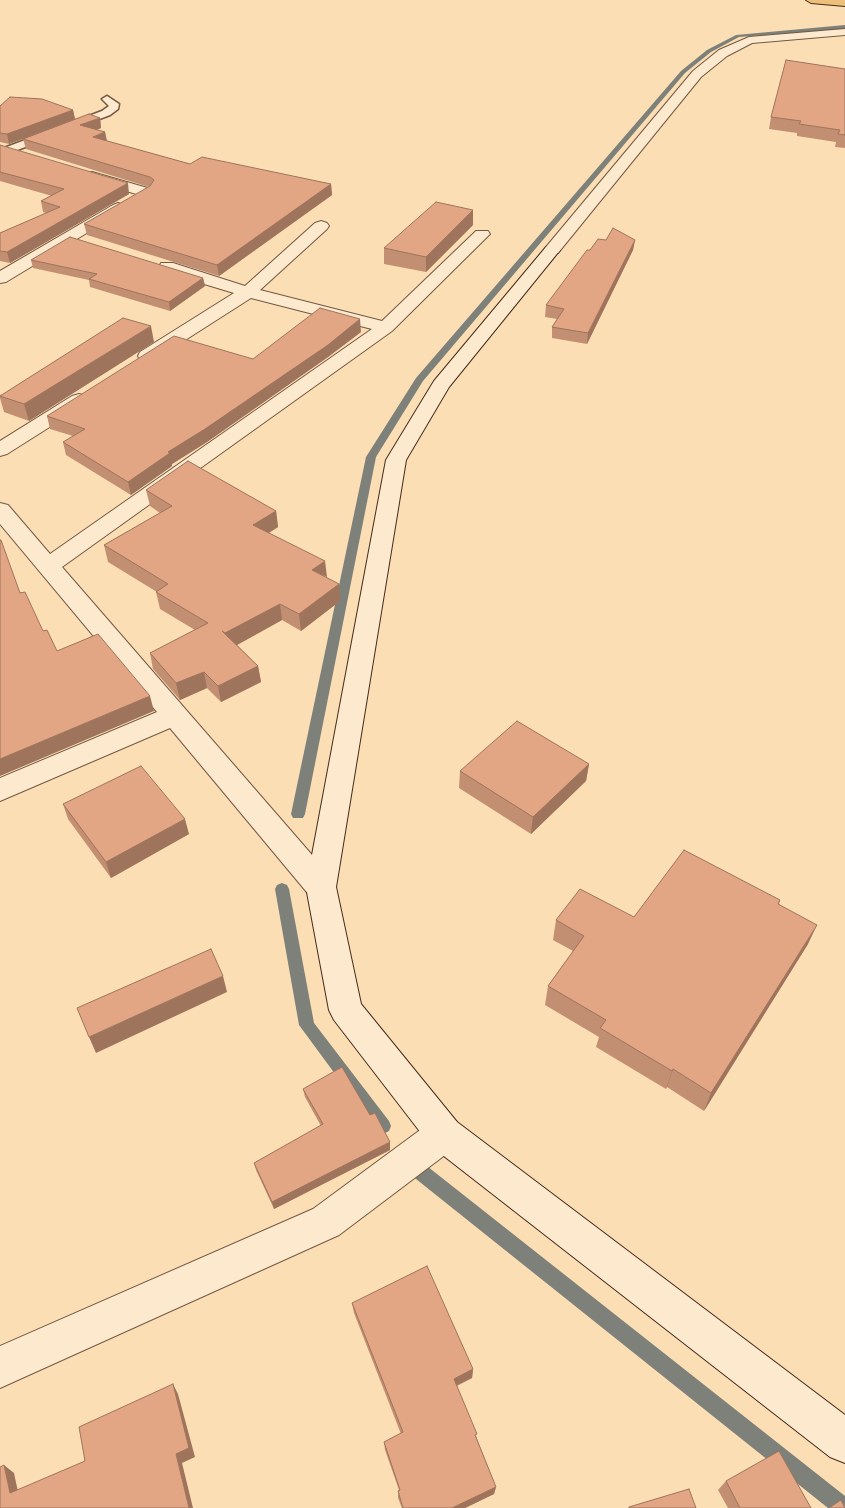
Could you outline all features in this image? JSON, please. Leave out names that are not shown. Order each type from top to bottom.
[{"type":"highway","points":[[811,0],[845,4]]},
{"type":"street","points":[[845,32],[749,40],[723,53],[698,74],[441,385],[396,460],[320,887],[346,1010],[444,1134],[845,1442]]},
{"type":"street","points":[[3,150],[26,156]]},
{"type":"street","points":[[0,278],[146,192],[81,172]]},
{"type":"street","points":[[132,366],[248,292],[321,226]]},
{"type":"street","points":[[48,566],[386,327],[482,234]]},
{"type":"street","points":[[68,237],[86,243]]},
{"type":"street","points":[[153,263],[248,292],[386,327]]},
{"type":"street","points":[[0,450],[91,392]]},
{"type":"street","points":[[0,510],[320,887]]},
{"type":"street","points":[[0,790],[174,715]]},
{"type":"street","points":[[0,1367],[326,1222],[444,1134]]},
{"type":"lane","points":[[3,150],[106,113],[114,107],[114,104],[107,99]]},
{"type":"building","points":[[786,60],[845,69],[845,135],[838,134],[840,130],[799,124],[801,121],[771,117]]},
{"type":"building","points":[[10,97],[42,99],[73,110],[7,134],[0,133],[0,106]]},
{"type":"building","points":[[89,114],[100,118],[80,125],[105,132],[93,137],[190,164],[202,157],[331,184],[217,265],[84,224],[150,186],[154,180],[150,177],[23,139]]},
{"type":"building","points":[[0,145],[128,183],[7,252],[0,251],[0,233],[60,207],[41,201],[64,189],[0,172]]},
{"type":"building","points":[[436,202],[473,210],[426,257],[384,248]]},
{"type":"building","points":[[613,228],[635,240],[588,333],[552,327],[564,309],[546,305],[587,250],[590,250],[598,239],[606,240]]},
{"type":"building","points":[[70,237],[203,278],[169,302],[89,279],[97,274],[31,260]]},
{"type":"building","points":[[320,308],[360,319],[328,345],[168,452],[170,453],[128,482],[63,442],[85,429],[47,416],[174,336],[253,359]]},
{"type":"building","points":[[123,318],[151,326],[24,404],[0,396]]},
{"type":"building","points":[[188,461],[276,511],[253,525],[325,561],[312,570],[339,584],[299,614],[280,604],[225,633],[222,631],[258,666],[218,686],[204,672],[176,683],[150,653],[208,623],[156,592],[168,584],[104,545],[172,506],[146,490]]},
{"type":"building","points":[[0,540],[20,593],[25,592],[43,631],[47,630],[57,651],[98,634],[150,696],[0,759]]},
{"type":"building","points":[[517,721],[589,764],[533,817],[460,771]]},
{"type":"building","points":[[141,766],[185,819],[106,862],[63,804]]},
{"type":"building","points":[[684,850],[780,900],[778,904],[817,925],[711,1093],[673,1069],[672,1071],[600,1028],[606,1020],[548,986],[584,936],[556,920],[580,889],[634,917]]},
{"type":"building","points":[[211,949],[223,976],[89,1037],[77,1008]]},
{"type":"building","points":[[342,1067],[370,1115],[375,1113],[390,1142],[272,1202],[254,1163],[323,1124],[303,1089]]},
{"type":"building","points":[[427,1266],[473,1369],[454,1379],[477,1434],[475,1435],[496,1487],[452,1508],[403,1508],[398,1491],[400,1490],[384,1442],[403,1432],[352,1303]]},
{"type":"building","points":[[173,1384],[189,1448],[176,1454],[189,1508],[0,1508],[0,1467],[4,1465],[10,1493],[85,1461],[79,1427]]},
{"type":"building","points":[[779,1451],[811,1508],[740,1508],[726,1481]]},
{"type":"building","points":[[689,1489],[696,1508],[629,1508],[629,1507]]},
{"type":"building","points":[[841,1500],[845,1508],[829,1508]]},
{"type":"waterway","points":[[298,814],[371,457],[419,380],[683,72],[709,51],[738,36],[845,27]]},
{"type":"waterway","points":[[282,889],[307,1025],[383,1126]]},
{"type":"waterway","points":[[412,1165],[844,1508]]}]
